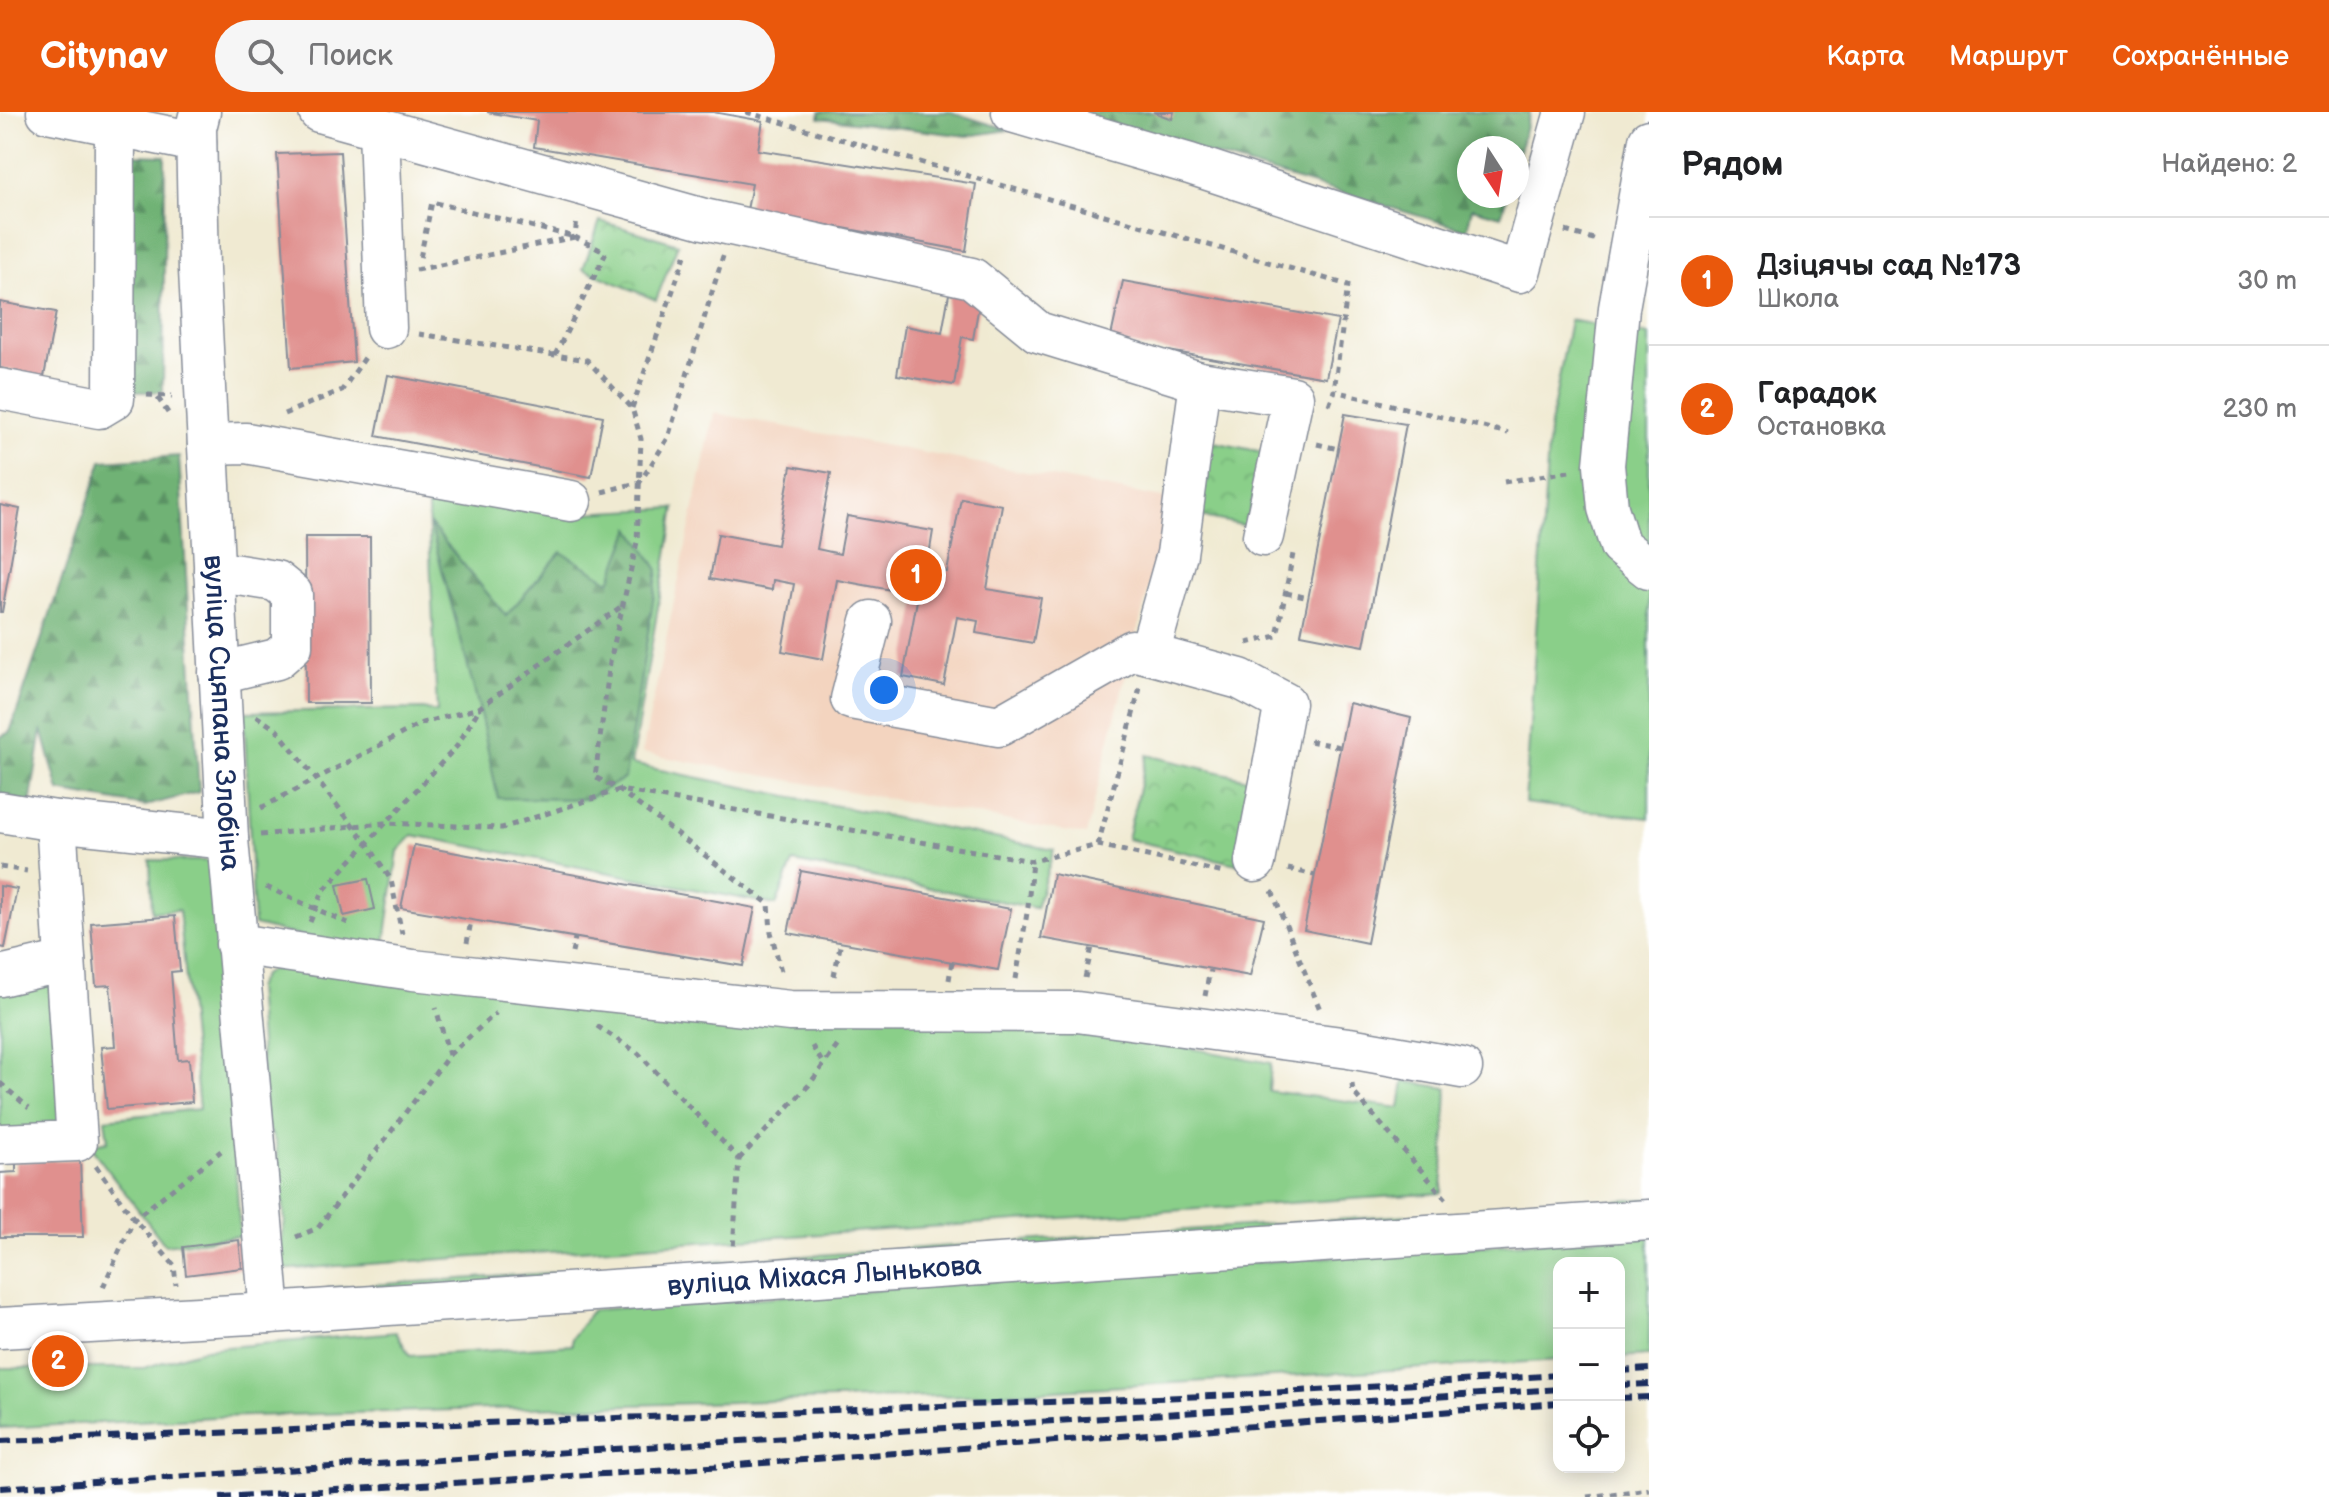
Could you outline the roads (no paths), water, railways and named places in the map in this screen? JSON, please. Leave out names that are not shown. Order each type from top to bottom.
[{"type":"street","points":[[47,112],[115,125],[198,127]]},
{"type":"street","points":[[319,112],[720,222],[972,278],[1038,332],[1200,382],[1293,397],[1279,542]]},
{"type":"street","points":[[1012,112],[1190,164],[1520,272],[1565,112]]},
{"type":"street","points":[[0,389],[99,408],[114,399],[115,125]]},
{"type":"street","name":"вуліца Сцяпана Злобіна","points":[[198,127],[205,394],[227,444],[214,571],[228,845],[270,1313]]},
{"type":"street","points":[[379,128],[401,273],[386,328]]},
{"type":"street","points":[[1649,140],[1619,308],[1604,465],[1608,508],[1620,546],[1649,569]]},
{"type":"street","points":[[1149,654],[1177,554],[1200,382]]},
{"type":"street","points":[[227,444],[571,501]]},
{"type":"street","points":[[214,571],[276,581],[292,594],[292,646],[277,659],[219,673]]},
{"type":"street","points":[[871,621],[851,699],[999,726],[1132,650],[1240,679],[1285,703],[1253,873]]},
{"type":"street","points":[[0,812],[228,845]]},
{"type":"street","points":[[0,1144],[77,1141],[56,821]]},
{"type":"street","points":[[236,944],[413,970],[790,1011],[1077,1012],[1349,1048],[1462,1068]]},
{"type":"street","points":[[0,976],[65,961]]},
{"type":"street","name":"вуліца Міхася Лынькова","points":[[0,1328],[270,1313],[1649,1220]]},
{"type":"railway","points":[[1625,1371],[1649,1369]]},
{"type":"railway","points":[[0,1441],[1236,1395],[1553,1375]]},
{"type":"railway","points":[[1625,1385],[1649,1384]]},
{"type":"railway","points":[[0,1488],[1553,1389]]},
{"type":"railway","points":[[1625,1398],[1649,1397]]},
{"type":"railway","points":[[220,1497],[670,1470],[1553,1403]]},
{"type":"place","name":"Дзіцячы сад №173","points":[[916,575]]},
{"type":"place","name":"Гарадок","points":[[58,1361]]}]
